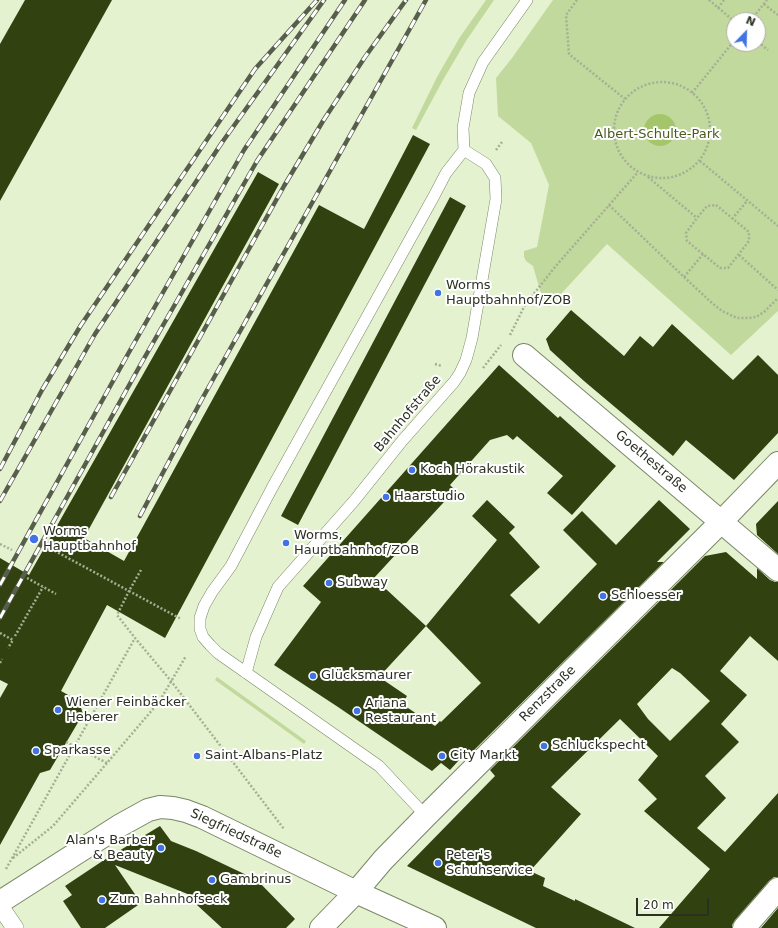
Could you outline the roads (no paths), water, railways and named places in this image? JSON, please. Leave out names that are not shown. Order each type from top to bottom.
[{"type":"street","name":"Goethestraße","points":[[524,355],[778,570]]},
{"type":"street","name":"Renzstraße","points":[[321,928],[356,892],[383,860],[426,816],[721,522],[778,463]]},
{"type":"street","name":"Siegfriedstraße","points":[[0,902],[119,826],[148,810],[160,807],[186,811],[202,817],[356,892],[435,928]]},
{"type":"street","points":[[744,928],[778,889]]},
{"type":"street","points":[[0,906],[15,928]]},
{"type":"lane","points":[[426,816],[379,766],[218,653],[203,637],[200,629],[200,618],[204,606],[212,592],[232,566],[272,488],[446,173],[464,150],[463,128],[469,93],[483,62],[527,0]]},
{"type":"lane","name":"Bahnhofstraße","points":[[246,673],[256,637],[278,587],[354,501],[402,441],[454,382],[466,360],[472,338],[496,199],[495,178],[486,164],[464,150]]},
{"type":"railway","points":[[0,469],[42,390],[81,325],[255,69],[317,0]]},
{"type":"railway","points":[[0,501],[95,334],[223,141],[324,0]]},
{"type":"railway","points":[[0,585],[128,354],[244,150],[345,0]]},
{"type":"railway","points":[[0,618],[142,362],[257,161],[365,0]]},
{"type":"railway","points":[[111,497],[284,186],[323,121],[365,57],[406,0]]},
{"type":"railway","points":[[140,516],[202,399],[426,0]]},
{"type":"place","name":"Worms Hauptbahnhof/ZOB","points":[[438,293]]},
{"type":"place","name":"Koch Hörakustik","points":[[412,470]]},
{"type":"place","name":"Haarstudio","points":[[386,497]]},
{"type":"place","name":"Worms Hauptbahnhof","points":[[34,539]]},
{"type":"place","name":"Worms, Hauptbahnhof/ZOB","points":[[286,543]]},
{"type":"place","name":"Subway","points":[[329,583]]},
{"type":"place","name":"Schloesser","points":[[603,596]]},
{"type":"place","name":"Glücksmaurer","points":[[313,676]]},
{"type":"place","name":"Wiener Feinbäcker Heberer","points":[[58,710]]},
{"type":"place","name":"Ariana Restaurant","points":[[357,711]]},
{"type":"place","name":"Schluckspecht","points":[[544,746]]},
{"type":"place","name":"Sparkasse","points":[[36,751]]},
{"type":"place","name":"Saint-Albans-Platz","points":[[197,756]]},
{"type":"place","name":"City Markt","points":[[442,756]]},
{"type":"place","name":"Alan's Barber & Beauty","points":[[161,848]]},
{"type":"place","name":"Peter's Schuhservice","points":[[438,863]]},
{"type":"place","name":"Gambrinus","points":[[212,880]]},
{"type":"place","name":"Zum Bahnhofseck","points":[[102,900]]},
{"type":"park label","name":"Albert-Schulte-Park","points":[[657,135]]}]
